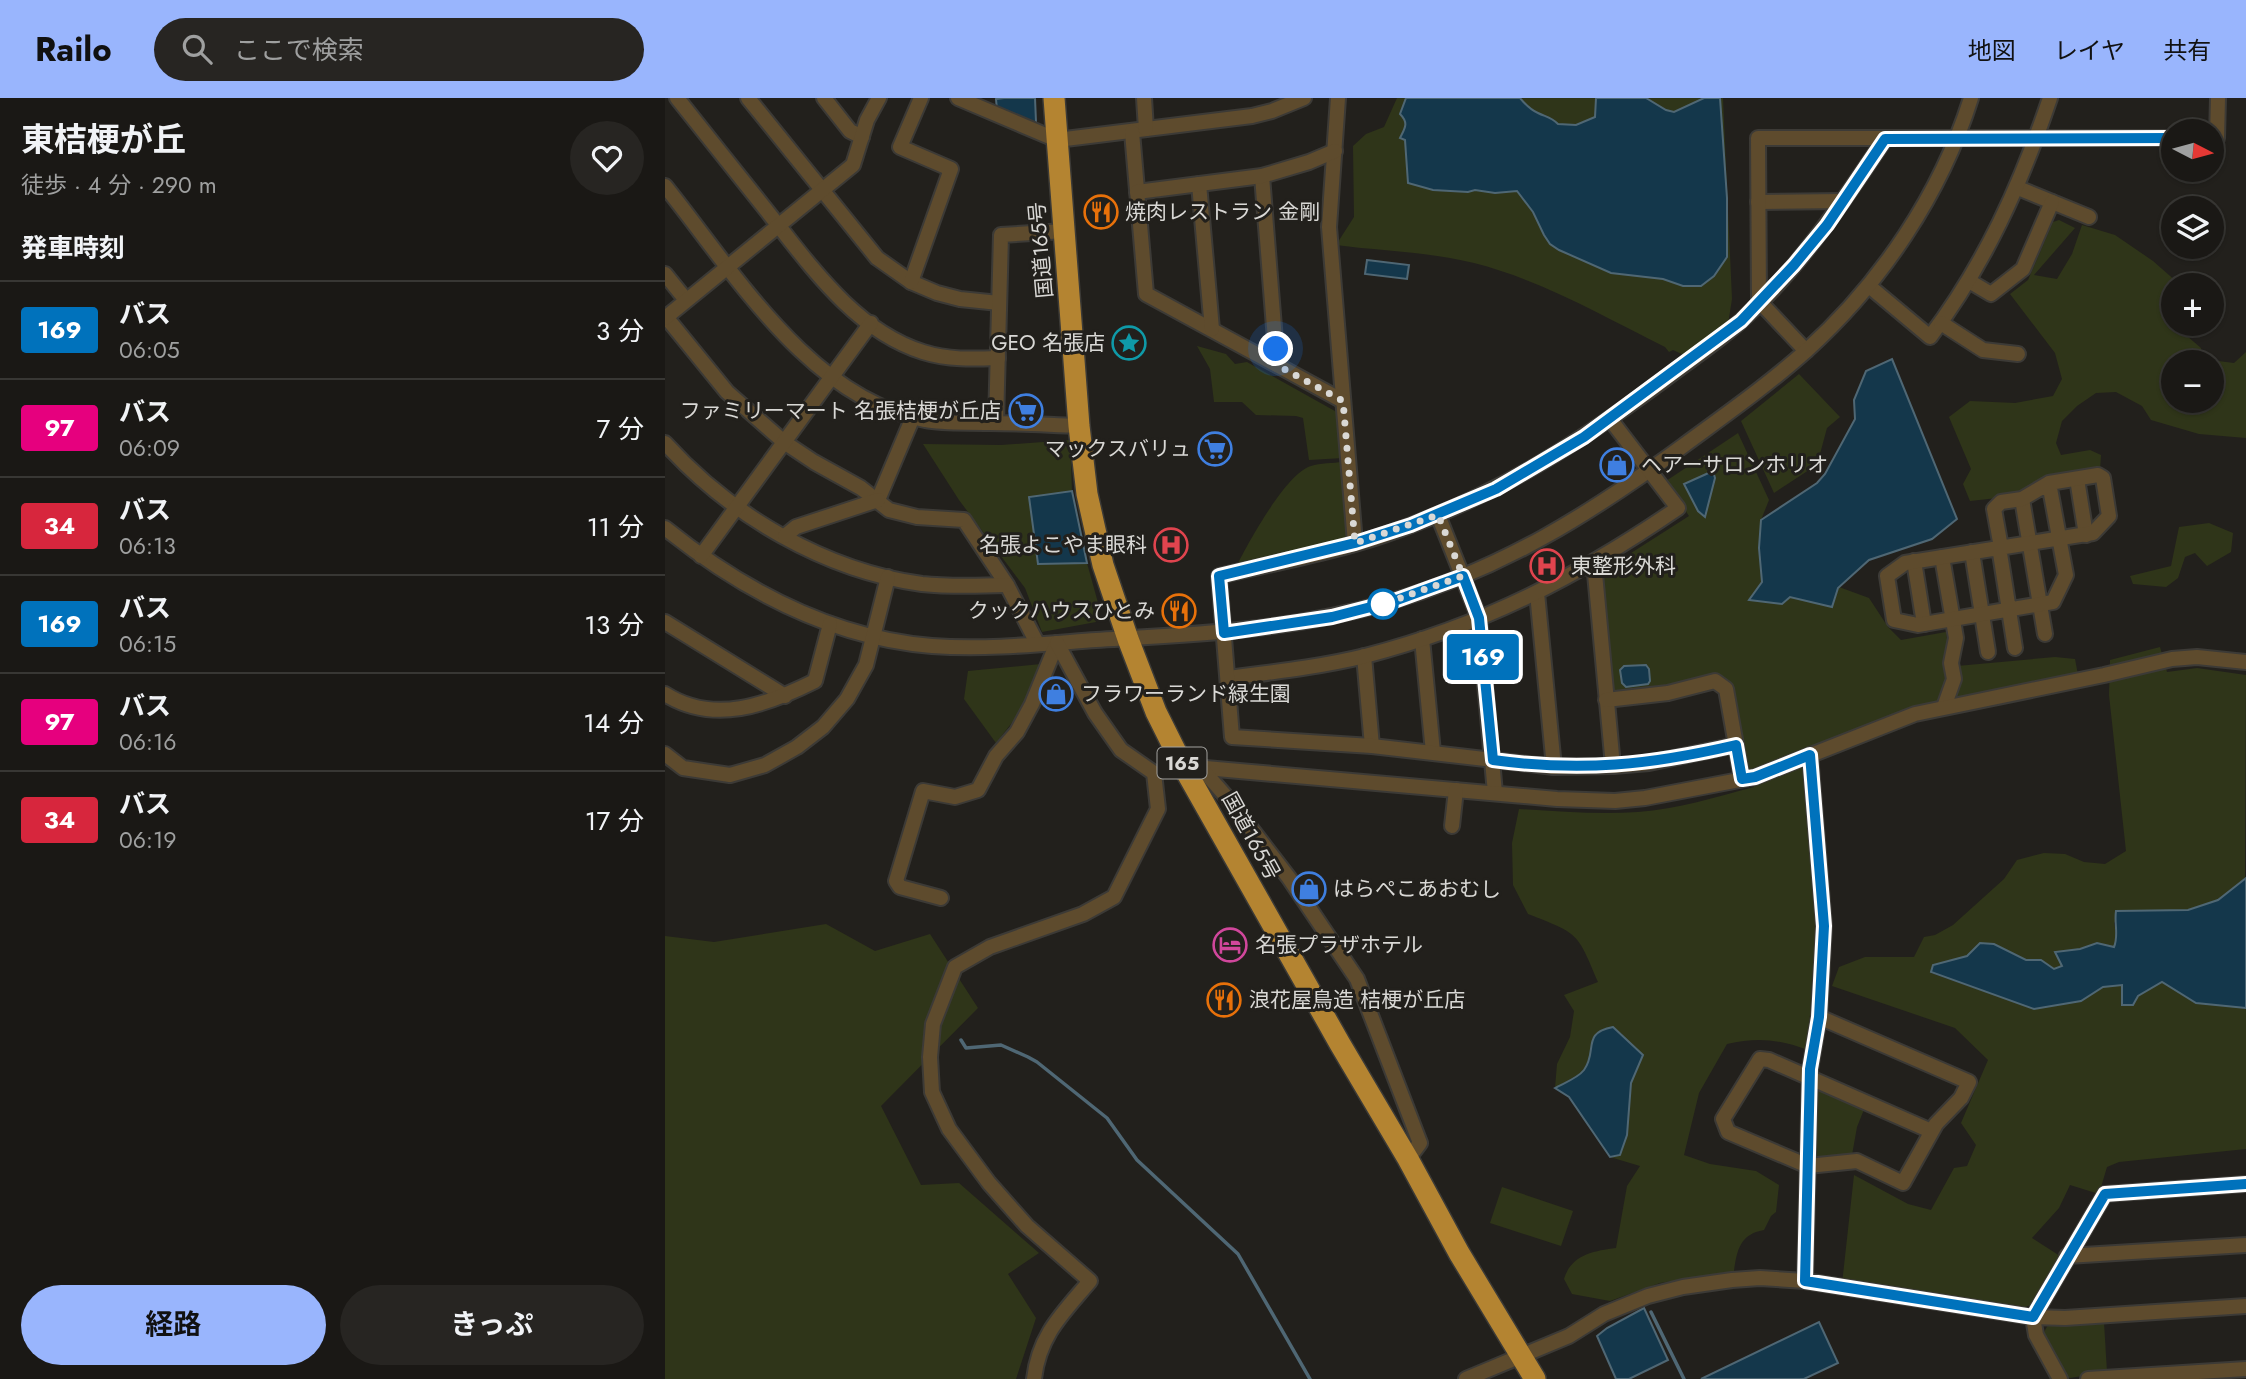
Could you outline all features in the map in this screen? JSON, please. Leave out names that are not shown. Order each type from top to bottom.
[{"type":"highway","name":"国道165号","points":[[1054,98],[1079,426],[1090,506],[1104,565],[1128,639],[1156,712],[1193,768],[1340,1044],[1408,1159],[1459,1253],[1535,1379]]},
{"type":"street","points":[[677,98],[825,282],[871,323],[891,337],[924,353],[949,358],[998,358]]},
{"type":"street","points":[[748,98],[868,249],[894,271],[937,293],[960,299],[999,303]]},
{"type":"street","points":[[824,98],[849,131],[862,137]]},
{"type":"street","points":[[879,98],[867,120],[853,165],[665,318],[727,392],[784,442],[878,500],[889,510],[917,517],[964,520],[1007,585],[1037,643]]},
{"type":"street","points":[[911,282],[951,169],[900,147],[921,98]]},
{"type":"street","points":[[958,98],[1057,140],[1252,116],[1304,98]]},
{"type":"street","points":[[1144,98],[1139,131],[1137,192],[1146,294],[1343,401]]},
{"type":"street","points":[[1338,98],[1329,227],[1355,543]]},
{"type":"street","points":[[665,528],[701,556],[755,591],[829,624],[898,642],[941,646],[1057,643],[1224,633],[1332,617],[1394,601],[1463,576],[1561,529],[1649,471],[1777,376],[1806,351],[1869,286],[1913,223],[1956,138],[1971,98]]},
{"type":"street","points":[[1869,286],[1930,337],[1969,281],[2018,188],[2050,98]]},
{"type":"street","points":[[2217,119],[2218,98]]},
{"type":"street","points":[[1806,351],[1759,301],[1758,138],[2161,138]]},
{"type":"street","points":[[1736,745],[1675,759],[1613,766],[1554,767],[1373,746],[1232,737],[1219,576],[1355,543],[1438,515],[1526,473],[1610,419],[1741,321],[1794,265],[1843,201],[1885,139]]},
{"type":"street","points":[[1137,192],[1262,176],[1335,151]]},
{"type":"street","points":[[1262,176],[1277,365]]},
{"type":"street","points":[[1199,184],[1212,329]]},
{"type":"street","points":[[2018,188],[2089,217]]},
{"type":"street","points":[[668,195],[781,331],[833,376],[881,406],[937,422],[1079,426]]},
{"type":"street","points":[[1758,202],[1843,201]]},
{"type":"street","points":[[1969,281],[1991,294],[2023,269],[2052,202]]},
{"type":"street","points":[[996,423],[1001,235],[1065,231]]},
{"type":"street","points":[[665,274],[686,300]]},
{"type":"street","points":[[701,556],[871,323]]},
{"type":"street","points":[[1941,323],[1983,351],[2018,354]]},
{"type":"street","points":[[785,536],[796,527],[878,500],[913,417]]},
{"type":"street","points":[[1228,678],[1303,668],[1364,656],[1479,618],[1537,593],[1594,563],[1678,508],[1610,419]]},
{"type":"street","points":[[665,443],[737,506],[785,536],[836,561],[888,577],[948,586],[1007,585]]},
{"type":"street","points":[[2015,648],[2009,611],[1999,547],[2000,542],[1994,509],[2001,502],[2022,499],[2049,483],[2098,475],[2103,478],[2109,516],[2093,533],[2059,540],[1999,547],[1914,561],[1905,563],[1887,576],[1894,620],[1912,624],[2009,611],[2053,602],[2066,575],[2059,540],[2049,483]]},
{"type":"street","points":[[2077,479],[2086,535]]},
{"type":"street","points":[[2022,499],[2045,634]]},
{"type":"street","points":[[1438,515],[1479,618],[1495,793]]},
{"type":"street","points":[[1972,552],[1988,652]]},
{"type":"street","points":[[1942,557],[1956,638],[1951,663],[1954,679],[1944,707]]},
{"type":"street","points":[[1914,561],[1924,624]]},
{"type":"street","points":[[1594,563],[1613,766]]},
{"type":"street","points":[[665,754],[683,768],[730,775],[765,765],[797,747],[823,727],[847,699],[866,666],[888,577]]},
{"type":"street","points":[[1537,593],[1554,767]]},
{"type":"street","points":[[665,622],[785,696]]},
{"type":"street","points":[[665,694],[679,703],[727,711],[785,696],[815,681],[829,624]]},
{"type":"street","points":[[1422,639],[1433,752]]},
{"type":"street","points":[[941,898],[900,887],[896,881],[923,791],[955,797],[978,790],[996,756],[1017,732],[1032,704],[1057,643]]},
{"type":"street","points":[[1034,1379],[1047,1335],[1090,1281],[1027,1226],[963,1149],[949,1129],[932,1092],[930,1058],[933,1024],[955,967],[990,947],[1083,914],[1114,897],[1159,808],[1154,772],[1121,750],[1095,713],[1057,643]]},
{"type":"street","points":[[1364,656],[1373,746]]},
{"type":"street","points":[[1193,768],[1388,791],[1456,790],[1615,801],[1645,798],[1755,777],[1915,714],[1944,707],[2172,659],[2206,657],[2246,662]]},
{"type":"street","points":[[1606,700],[1668,693],[1715,681],[1726,689],[1742,779]]},
{"type":"street","points":[[1805,1281],[1810,1077],[1819,1017],[1824,926],[1810,755]]},
{"type":"street","points":[[1193,768],[1261,840],[1357,979],[1420,1143],[1408,1159]]},
{"type":"street","points":[[1452,826],[1456,790]]},
{"type":"street","points":[[1819,1017],[1969,1082],[1961,1098],[1931,1131],[1903,1183],[1857,1161],[1808,1166],[1727,1132],[1723,1119],[1761,1059],[1810,1077],[1931,1131]]},
{"type":"street","points":[[2060,1379],[2036,1335],[2033,1317],[2105,1194],[2246,1184]]},
{"type":"street","points":[[2067,1256],[2246,1245]]},
{"type":"street","points":[[1467,1379],[1569,1336],[1604,1314],[1665,1291],[1741,1279],[1805,1281],[2033,1317],[2065,1318],[2246,1306]]},
{"type":"street","points":[[2088,1379],[2169,1376],[2246,1369]]},
{"type":"green space","points":[[1397,98],[1723,98],[1732,299],[1728,324],[1686,356],[1673,350],[1669,352],[1665,347],[1571,300],[1499,270],[1440,256],[1336,245],[1354,217],[1353,146],[1366,134],[1384,127]]},
{"type":"green space","points":[[2059,220],[2075,228],[2034,275],[2057,279],[2072,254],[2082,225],[2115,235],[2153,261],[2167,273],[2161,273],[2161,336],[2187,336],[2201,350],[2161,350],[2161,413],[2224,413],[2224,362],[2234,363],[2246,352],[2246,438],[2199,434],[2151,420],[2142,406],[2116,392],[2096,393],[2062,421],[2056,443],[2061,455],[2090,450],[2101,455],[2100,470],[2016,496],[1970,501],[1963,484],[1971,469],[1949,417],[1970,401],[2015,403],[2053,396],[2062,379],[2055,353],[2010,294],[2028,280],[2053,222]]},
{"type":"green space","points":[[1197,346],[1226,354],[1235,364],[1247,362],[1342,415],[1343,458],[1309,460],[1303,418],[1256,415],[1242,402],[1214,402],[1210,369]]},
{"type":"green space","points":[[1799,374],[1840,417],[1827,428],[1820,454],[1812,468],[1774,493],[1741,421]]},
{"type":"green space","points":[[1738,433],[1769,500],[1761,520],[1759,548],[1762,582],[1750,600],[1789,597],[1832,607],[1839,587],[1869,598],[1888,627],[1901,640],[1946,632],[1949,653],[1946,667],[2055,657],[2075,659],[2078,675],[1939,702],[1806,749],[1818,929],[1808,1050],[1767,1040],[1727,1044],[1699,1093],[1684,1155],[1710,1164],[1756,1171],[1779,1185],[1776,1212],[1764,1230],[1750,1235],[1741,1244],[1734,1271],[1660,1283],[1610,1301],[1572,1294],[1564,1279],[1577,1259],[1616,1248],[1627,1186],[1640,1166],[1610,1157],[1620,1155],[1627,1135],[1631,1083],[1643,1055],[1630,1045],[1621,1033],[1587,1063],[1583,1072],[1555,1088],[1557,1064],[1570,1037],[1574,1011],[1564,995],[1598,982],[1585,953],[1574,937],[1557,926],[1528,914],[1513,885],[1512,843],[1519,809],[1593,813],[1638,812],[1682,805],[1754,787],[1752,773],[1746,770],[1731,684],[1715,676],[1616,695],[1610,689],[1600,577],[1606,569],[1689,516],[1666,481]]},
{"type":"green space","points":[[1070,440],[1072,491],[1029,498],[1038,563],[1087,563],[1100,610],[1096,622],[1042,632],[1025,588],[959,500],[923,444],[1001,445]]},
{"type":"green space","points":[[1343,462],[1350,535],[1345,541],[1237,565],[1269,510],[1301,471],[1311,466]]},
{"type":"green space","points":[[2209,523],[2233,533],[2231,552],[2207,566],[2195,553],[2185,557],[2178,578],[2166,587],[2133,584],[2130,576],[2171,566],[2179,527]]},
{"type":"green space","points":[[2160,647],[2167,672],[2197,668],[2246,675],[2245,881],[2218,900],[2188,910],[2124,910],[2114,923],[2117,938],[2114,947],[2097,943],[2080,949],[2056,952],[2062,966],[2054,969],[2041,960],[2026,960],[1994,944],[1952,962],[1933,965],[1931,973],[2034,1009],[2081,1001],[2103,986],[2122,985],[2122,1005],[2162,982],[2196,1003],[2246,1008],[2246,1149],[2119,1162],[2107,1167],[2099,1194],[2070,1185],[2059,1208],[2032,1238],[2060,1256],[2031,1305],[2025,1307],[1842,1284],[1854,1175],[1908,1204],[1931,1210],[1954,1168],[1967,1166],[1976,1145],[1961,1123],[1988,1060],[1955,1028],[1832,986],[1839,967],[1865,957],[1914,957],[1924,937],[1935,935],[1953,925],[2004,879],[2017,860],[2044,853],[2065,854],[2084,862],[2105,864],[2126,851],[2109,695],[2110,660]]},
{"type":"green space","points":[[1041,664],[1025,706],[996,743],[964,699],[968,671]]},
{"type":"green space","points":[[826,924],[875,951],[930,934],[978,1008],[881,1106],[921,1185],[959,1183],[1039,1253],[1008,1274],[1036,1318],[1016,1379],[665,1379],[665,936],[714,942]]},
{"type":"green space","points":[[1819,1086],[1865,1107],[1857,1127],[1852,1155],[1820,1160],[1814,1154],[1815,1088]]},
{"type":"green space","points":[[1502,1187],[1573,1211],[1561,1246],[1490,1223]]},
{"type":"green space","points":[[2104,1323],[2107,1372],[2070,1378],[2065,1376],[2043,1334],[2048,1325]]},
{"type":"water","points":[[1035,98],[1036,122],[1022,123],[997,110],[996,99]]},
{"type":"water","points":[[1406,98],[1520,98],[1533,110],[1558,124],[1576,125],[1595,117],[1596,98],[1646,98],[1674,112],[1704,98],[1720,98],[1727,198],[1727,257],[1714,276],[1701,286],[1683,286],[1663,279],[1611,273],[1550,244],[1533,212],[1517,191],[1495,193],[1433,190],[1408,183],[1405,140],[1400,138],[1405,123],[1400,114]]},
{"type":"water","points":[[1367,260],[1409,265],[1407,279],[1365,274]]},
{"type":"water","points":[[1892,359],[1957,519],[1932,539],[1869,560],[1838,588],[1832,607],[1790,597],[1782,604],[1749,600],[1762,582],[1759,548],[1761,520],[1817,483],[1825,474],[1855,419],[1854,400],[1866,371]]},
{"type":"water","points":[[1713,471],[1715,478],[1705,517],[1698,511],[1684,484]]},
{"type":"water","points":[[1072,491],[1087,563],[1038,564],[1029,497]]},
{"type":"water","points":[[1646,665],[1649,669],[1648,684],[1626,687],[1622,683],[1620,670],[1624,666]]},
{"type":"water","points":[[2246,878],[2246,1008],[2196,1003],[2162,982],[2138,996],[2133,1005],[2122,1005],[2122,985],[2103,987],[2081,1001],[2034,1009],[1931,972],[1933,965],[1967,956],[1980,943],[1994,944],[2026,960],[2041,960],[2054,969],[2062,966],[2055,952],[2080,949],[2097,943],[2114,947],[2116,911],[2188,910],[2218,900]]},
{"type":"water","points":[[1613,1027],[1643,1055],[1631,1083],[1627,1135],[1620,1155],[1610,1157],[1569,1097],[1555,1088],[1584,1070],[1593,1038],[1603,1030]]},
{"type":"water","points":[[1644,1308],[1668,1360],[1629,1379],[1616,1379],[1597,1336]]},
{"type":"water","points":[[1819,1322],[1838,1363],[1804,1379],[1701,1379]]},
{"type":"waterway","points":[[961,1040],[966,1048],[1001,1045],[1028,1057],[1107,1118],[1137,1160],[1238,1254],[1310,1379]]},
{"type":"waterway","points":[[1651,1312],[1684,1379]]},
{"type":"bus line","name":"169","points":[[2161,138],[1885,139],[1827,225],[1794,265],[1741,321],[1584,437],[1526,473],[1438,515],[1382,536],[1219,576],[1224,633],[1332,617],[1394,601],[1463,576],[1479,618],[1493,760],[1554,767],[1613,766],[1675,759],[1736,745],[1742,779],[1755,777],[1810,755],[1824,926],[1819,1017],[1810,1069],[1805,1281],[2033,1317],[2105,1194],[2246,1184]]},
{"type":"place","name":"焼肉レストラン 金剛","points":[[1101,212]]},
{"type":"place","name":"GEO 名張店","points":[[1129,343]]},
{"type":"place","name":"ファミリーマート 名張桔梗が丘店","points":[[1026,411]]},
{"type":"place","name":"マックスバリュ","points":[[1215,449]]},
{"type":"place","name":"ヘアーサロンホリオ","points":[[1617,465]]},
{"type":"place","name":"名張よこやま眼科","points":[[1171,545]]},
{"type":"place","name":"東整形外科","points":[[1547,566]]},
{"type":"place","name":"クックハウスひとみ","points":[[1179,611]]},
{"type":"place","name":"フラワーランド緑生園","points":[[1056,694]]},
{"type":"place","name":"はらぺこあおむし","points":[[1309,889]]},
{"type":"place","name":"名張プラザホテル","points":[[1230,945]]},
{"type":"place","name":"浪花屋鳥造 桔梗が丘店","points":[[1224,1000]]},
{"type":"route","points":[[1276,349],[1277,365],[1343,401],[1355,543],[1438,515],[1463,576],[1383,604]]}]
